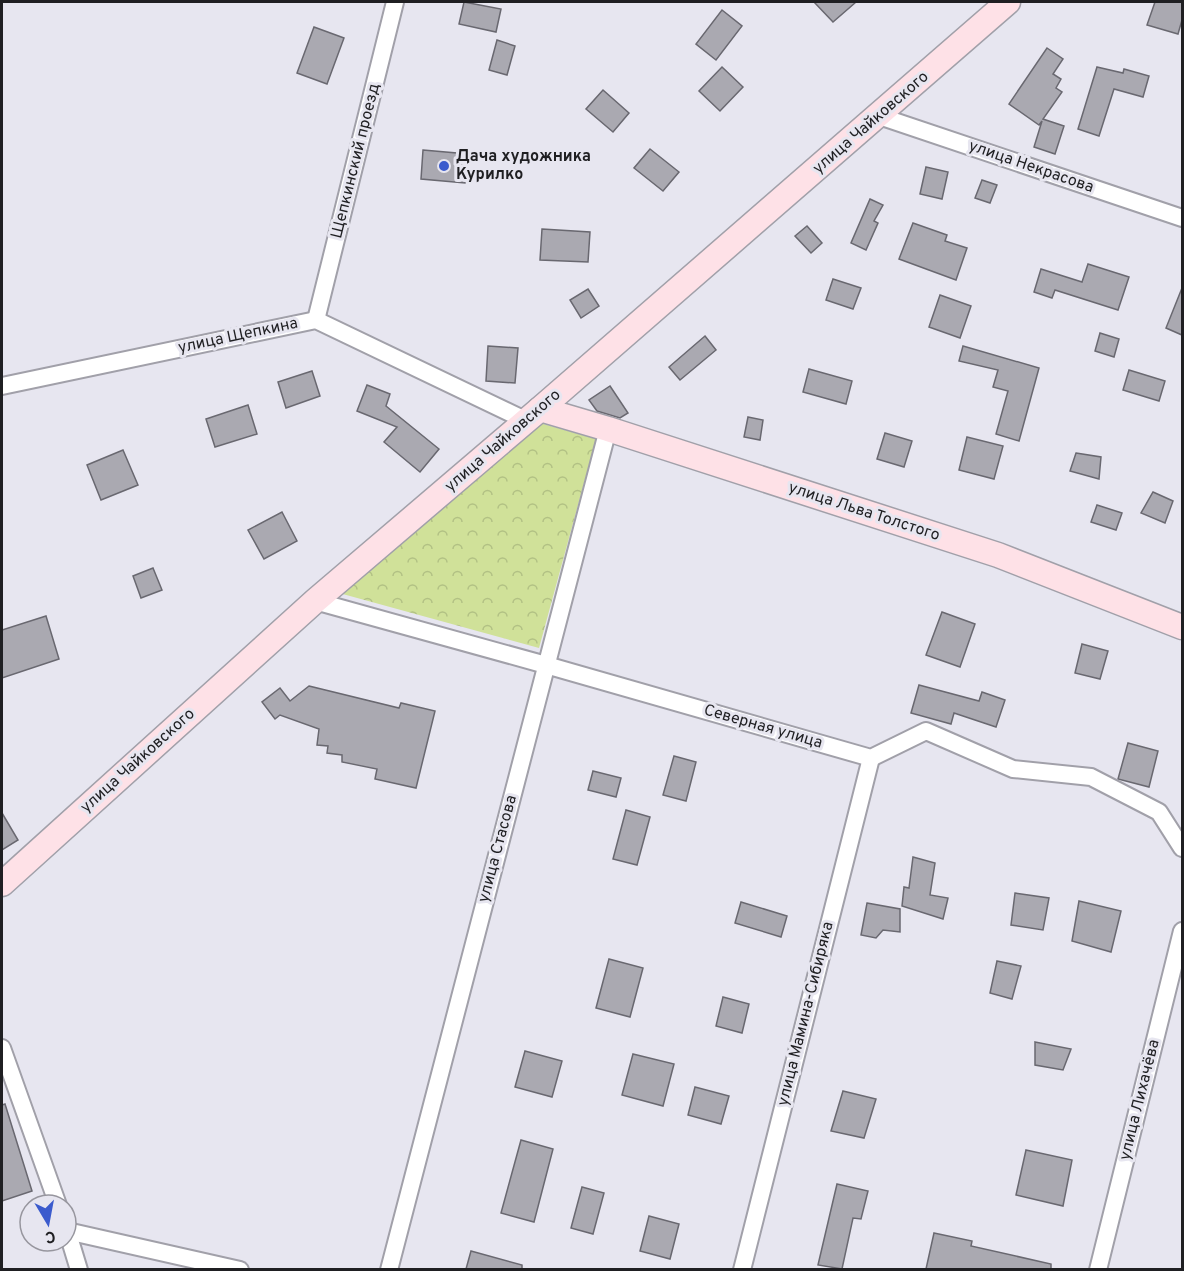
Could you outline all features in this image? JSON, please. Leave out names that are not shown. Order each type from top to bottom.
[{"type":"street","name":"Щепкинский проезд","points":[[316,320],[395,2]]},
{"type":"street","name":"улица Чайковского","points":[[2,884],[315,602],[534,415],[1008,2]]},
{"type":"street","name":"улица Некрасова","points":[[879,116],[1182,218]]},
{"type":"street","name":"улица Щепкина","points":[[2,386],[316,320],[534,415]]},
{"type":"street","name":"улица Льва Толстого","points":[[534,415],[608,429],[998,555],[1182,627]]},
{"type":"street","name":"улица Стасова","points":[[388,1269],[608,429]]},
{"type":"street","name":"Северная улица","points":[[315,602],[871,758]]},
{"type":"street","points":[[871,758],[926,731],[1013,769],[1091,777],[1159,812],[1182,848]]},
{"type":"street","name":"улица Мамина-Сибиряка","points":[[742,1269],[871,758]]},
{"type":"street","name":"улица Лихачёва","points":[[1098,1269],[1182,931]]},
{"type":"street","points":[[2,1048],[54,1193]]},
{"type":"street","points":[[78,1232],[240,1269]]},
{"type":"street","points":[[74,1253],[79,1269]]},
{"type":"green space","points":[[540,423],[596,439],[539,648],[339,593]]},
{"type":"building","points":[[464,2],[501,9],[496,32],[459,24]]},
{"type":"building","points":[[814,2],[856,2],[833,22]]},
{"type":"building","points":[[1155,2],[1182,2],[1182,20],[1178,34],[1147,25]]},
{"type":"building","points":[[722,10],[742,26],[716,60],[696,44]]},
{"type":"building","points":[[314,27],[344,38],[327,84],[297,73]]},
{"type":"building","points":[[497,40],[515,46],[507,75],[489,70]]},
{"type":"building","points":[[1047,48],[1063,59],[1053,74],[1061,79],[1056,88],[1062,92],[1043,119],[1064,126],[1055,154],[1034,147],[1042,121],[1039,125],[1009,104]]},
{"type":"building","points":[[722,67],[743,87],[720,111],[699,91]]},
{"type":"building","points":[[1097,67],[1123,73],[1124,69],[1149,76],[1143,97],[1114,89],[1099,136],[1078,129]]},
{"type":"building","points":[[603,90],[629,113],[613,132],[586,109]]},
{"type":"building","points":[[650,149],[679,172],[663,191],[634,168]]},
{"type":"building","name":"Дача художника Курилко","points":[[423,150],[468,154],[465,183],[421,179]]},
{"type":"building","points":[[926,167],[948,172],[942,199],[920,194]]},
{"type":"building","points":[[982,180],[997,185],[990,203],[975,198]]},
{"type":"building","points":[[870,199],[883,205],[874,221],[878,223],[866,250],[851,243]]},
{"type":"building","points":[[913,223],[947,235],[945,241],[967,248],[956,280],[899,259]]},
{"type":"building","points":[[807,226],[822,243],[811,253],[795,236]]},
{"type":"building","points":[[542,229],[590,232],[588,262],[540,260]]},
{"type":"building","points":[[1088,264],[1129,277],[1118,310],[1055,290],[1052,298],[1034,292],[1041,269],[1082,282]]},
{"type":"building","points":[[833,279],[861,288],[853,309],[826,300]]},
{"type":"building","points":[[1182,288],[1182,335],[1166,328]]},
{"type":"building","points":[[588,289],[599,306],[581,318],[570,300]]},
{"type":"building","points":[[940,295],[971,306],[960,338],[929,327]]},
{"type":"building","points":[[1100,333],[1119,339],[1114,357],[1095,351]]},
{"type":"building","points":[[705,336],[716,350],[680,380],[669,367]]},
{"type":"building","points":[[488,346],[518,348],[515,383],[486,381]]},
{"type":"building","points":[[963,346],[1039,368],[1019,441],[996,434],[1008,391],[993,387],[998,370],[959,361]]},
{"type":"building","points":[[809,369],[852,381],[846,404],[803,392]]},
{"type":"building","points":[[1129,370],[1165,381],[1159,401],[1123,390]]},
{"type":"building","points":[[312,371],[320,396],[286,408],[278,382]]},
{"type":"building","points":[[367,385],[390,394],[386,406],[439,449],[420,472],[384,442],[397,427],[357,411]]},
{"type":"building","points":[[610,386],[628,413],[620,418],[597,411],[589,400]]},
{"type":"building","points":[[248,405],[257,434],[215,447],[206,419]]},
{"type":"building","points":[[748,417],[763,420],[760,440],[744,437]]},
{"type":"building","points":[[885,433],[912,441],[904,467],[877,459]]},
{"type":"building","points":[[967,437],[1003,446],[994,479],[959,470]]},
{"type":"building","points":[[123,450],[138,485],[101,500],[87,465]]},
{"type":"building","points":[[1076,453],[1101,457],[1099,479],[1070,471]]},
{"type":"building","points":[[1153,492],[1173,501],[1165,523],[1141,513]]},
{"type":"building","points":[[1097,505],[1122,513],[1116,530],[1091,522]]},
{"type":"building","points":[[282,512],[297,541],[264,559],[248,530]]},
{"type":"building","points":[[153,568],[162,590],[141,598],[133,576]]},
{"type":"building","points":[[942,612],[975,624],[960,667],[926,655]]},
{"type":"building","points":[[46,616],[59,659],[2,678],[2,630]]},
{"type":"building","points":[[1082,644],[1108,651],[1100,679],[1075,673]]},
{"type":"building","points":[[919,685],[979,701],[982,692],[1005,700],[996,727],[954,713],[951,724],[911,713]]},
{"type":"building","points":[[309,686],[399,708],[401,703],[435,711],[416,788],[375,779],[377,769],[342,762],[342,755],[327,753],[328,746],[317,745],[319,729],[280,715],[275,719],[262,702],[280,688],[290,701]]},
{"type":"building","points":[[1128,743],[1158,751],[1149,787],[1118,779]]},
{"type":"building","points":[[674,756],[696,762],[686,801],[663,795]]},
{"type":"building","points":[[593,771],[621,778],[616,797],[588,790]]},
{"type":"building","points":[[626,810],[650,817],[637,865],[613,859]]},
{"type":"building","points":[[2,813],[18,840],[2,850]]},
{"type":"building","points":[[913,857],[935,863],[930,895],[948,898],[943,919],[902,906],[904,887],[909,888]]},
{"type":"building","points":[[1015,893],[1049,898],[1043,930],[1011,925]]},
{"type":"building","points":[[1079,901],[1121,911],[1111,952],[1072,941]]},
{"type":"building","points":[[741,902],[787,916],[781,937],[735,923]]},
{"type":"building","points":[[867,903],[900,909],[900,932],[883,930],[876,938],[861,935]]},
{"type":"building","points":[[609,959],[643,968],[630,1017],[596,1008]]},
{"type":"building","points":[[997,961],[1021,966],[1012,999],[990,993]]},
{"type":"building","points":[[723,997],[749,1004],[742,1033],[716,1026]]},
{"type":"building","points":[[1035,1042],[1071,1049],[1063,1070],[1035,1065]]},
{"type":"building","points":[[525,1051],[562,1061],[552,1097],[515,1087]]},
{"type":"building","points":[[633,1054],[674,1064],[663,1106],[622,1095]]},
{"type":"building","points":[[695,1087],[729,1096],[721,1124],[688,1115]]},
{"type":"building","points":[[843,1091],[876,1099],[864,1138],[831,1131]]},
{"type":"building","points":[[5,1104],[32,1191],[18,1193],[18,1196],[2,1201],[2,1105]]},
{"type":"building","points":[[521,1140],[553,1149],[534,1222],[501,1213]]},
{"type":"building","points":[[1026,1150],[1072,1160],[1063,1206],[1016,1195]]},
{"type":"building","points":[[837,1184],[868,1191],[861,1219],[853,1218],[842,1269],[818,1265]]},
{"type":"building","points":[[582,1187],[604,1193],[593,1234],[571,1228]]},
{"type":"building","points":[[649,1216],[679,1224],[670,1259],[640,1251]]},
{"type":"building","points":[[934,1233],[972,1241],[971,1246],[1051,1264],[1051,1269],[926,1269]]},
{"type":"building","points":[[471,1251],[522,1265],[522,1269],[466,1269]]},
{"type":"place","name":"Дача художника Курилко","points":[[444,166]]}]
